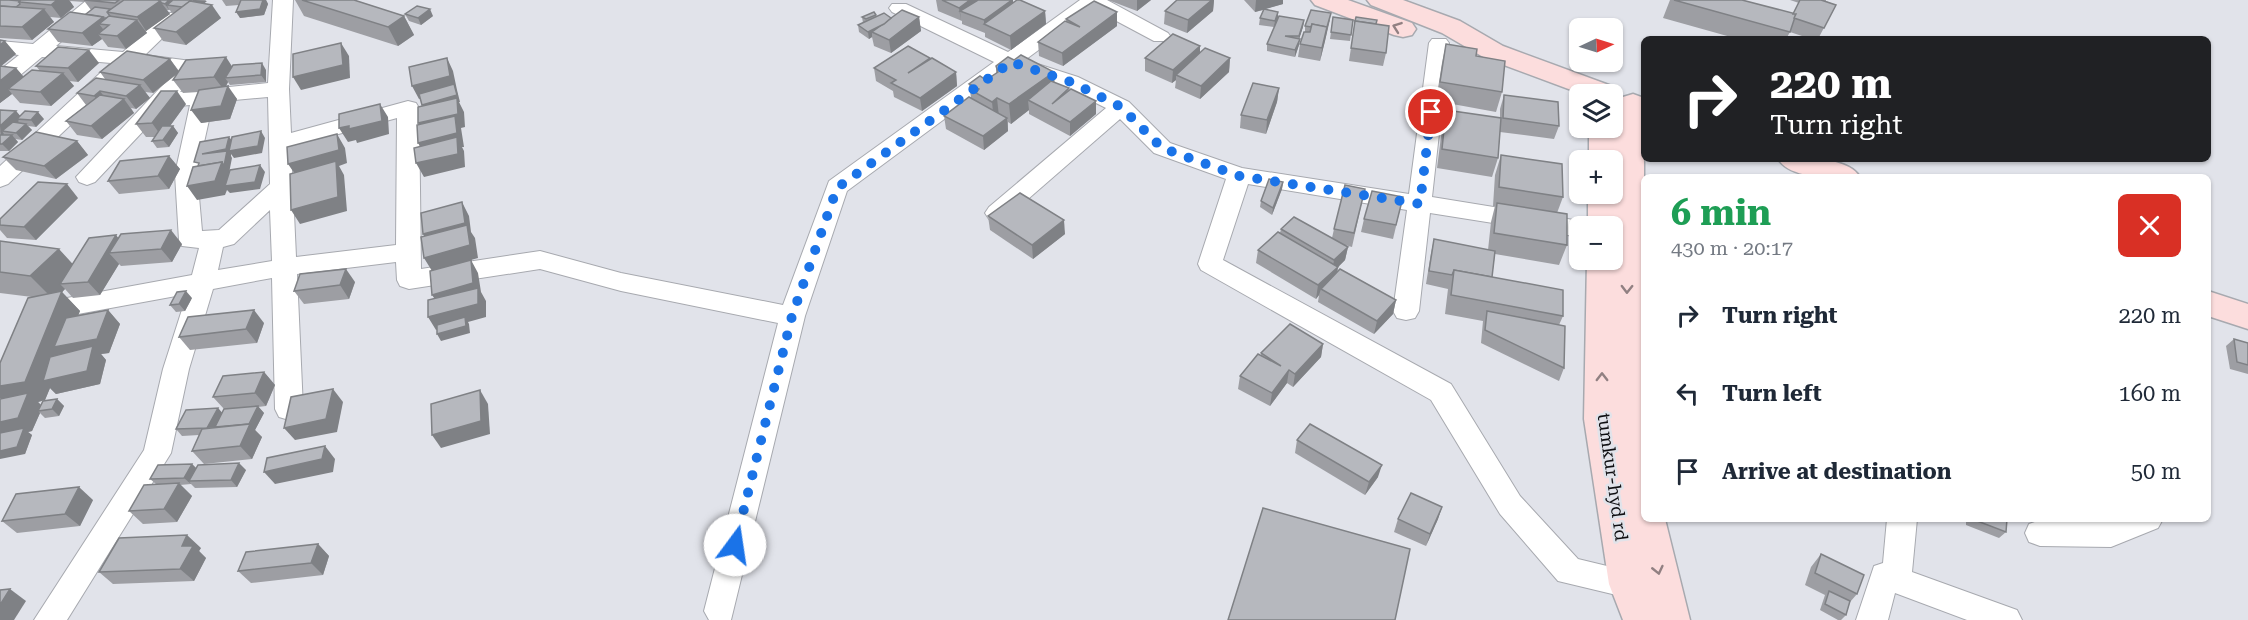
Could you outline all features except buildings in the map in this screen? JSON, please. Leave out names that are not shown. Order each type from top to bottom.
[{"type":"main road","points":[[1324,0],[1439,43],[1494,52]]},
{"type":"main road","points":[[1380,0],[1451,27],[1494,52],[1580,84]]},
{"type":"main road","points":[[1612,145],[1626,378],[1641,488]]},
{"type":"main road","points":[[1802,162],[1836,174]]},
{"type":"main road","name":"tumkur-hyd rd","points":[[1603,270],[1602,419],[1629,584],[1643,620]]},
{"type":"main road","points":[[2211,304],[2248,317]]},
{"type":"main road","points":[[1647,522],[1670,620]]},
{"type":"street","points":[[0,81],[99,0]]},
{"type":"street","points":[[283,0],[278,89],[289,410]]},
{"type":"street","points":[[720,611],[792,316],[837,188],[1093,0],[1161,37]]},
{"type":"street","points":[[899,8],[1011,62],[1071,82],[1121,107],[1162,148],[1239,176],[1569,228]]},
{"type":"street","points":[[0,179],[131,59],[173,17]]},
{"type":"street","points":[[1406,310],[1439,43]]},
{"type":"street","points":[[0,47],[131,59],[192,68],[87,177]]},
{"type":"street","points":[[160,101],[278,89]]},
{"type":"street","points":[[203,97],[186,174],[191,240],[225,238],[282,186]]},
{"type":"street","points":[[997,213],[1121,107]]},
{"type":"street","points":[[280,143],[408,108],[410,280],[540,261],[621,282],[792,316]]},
{"type":"street","points":[[1239,176],[1210,264],[1441,392],[1510,505],[1569,571],[1629,584]]},
{"type":"street","points":[[50,620],[157,453],[176,369],[203,282],[213,239]]},
{"type":"street","points":[[56,309],[285,267],[408,252]]},
{"type":"street","points":[[1896,580],[1902,522]]},
{"type":"street","points":[[2040,533],[2111,534],[2141,522]]},
{"type":"street","points":[[1872,620],[1886,576],[2006,620]]},
{"type":"route","points":[[735,545],[792,316],[837,188],[1011,62],[1071,82],[1121,107],[1162,148],[1239,176],[1420,204],[1431,112]]}]
